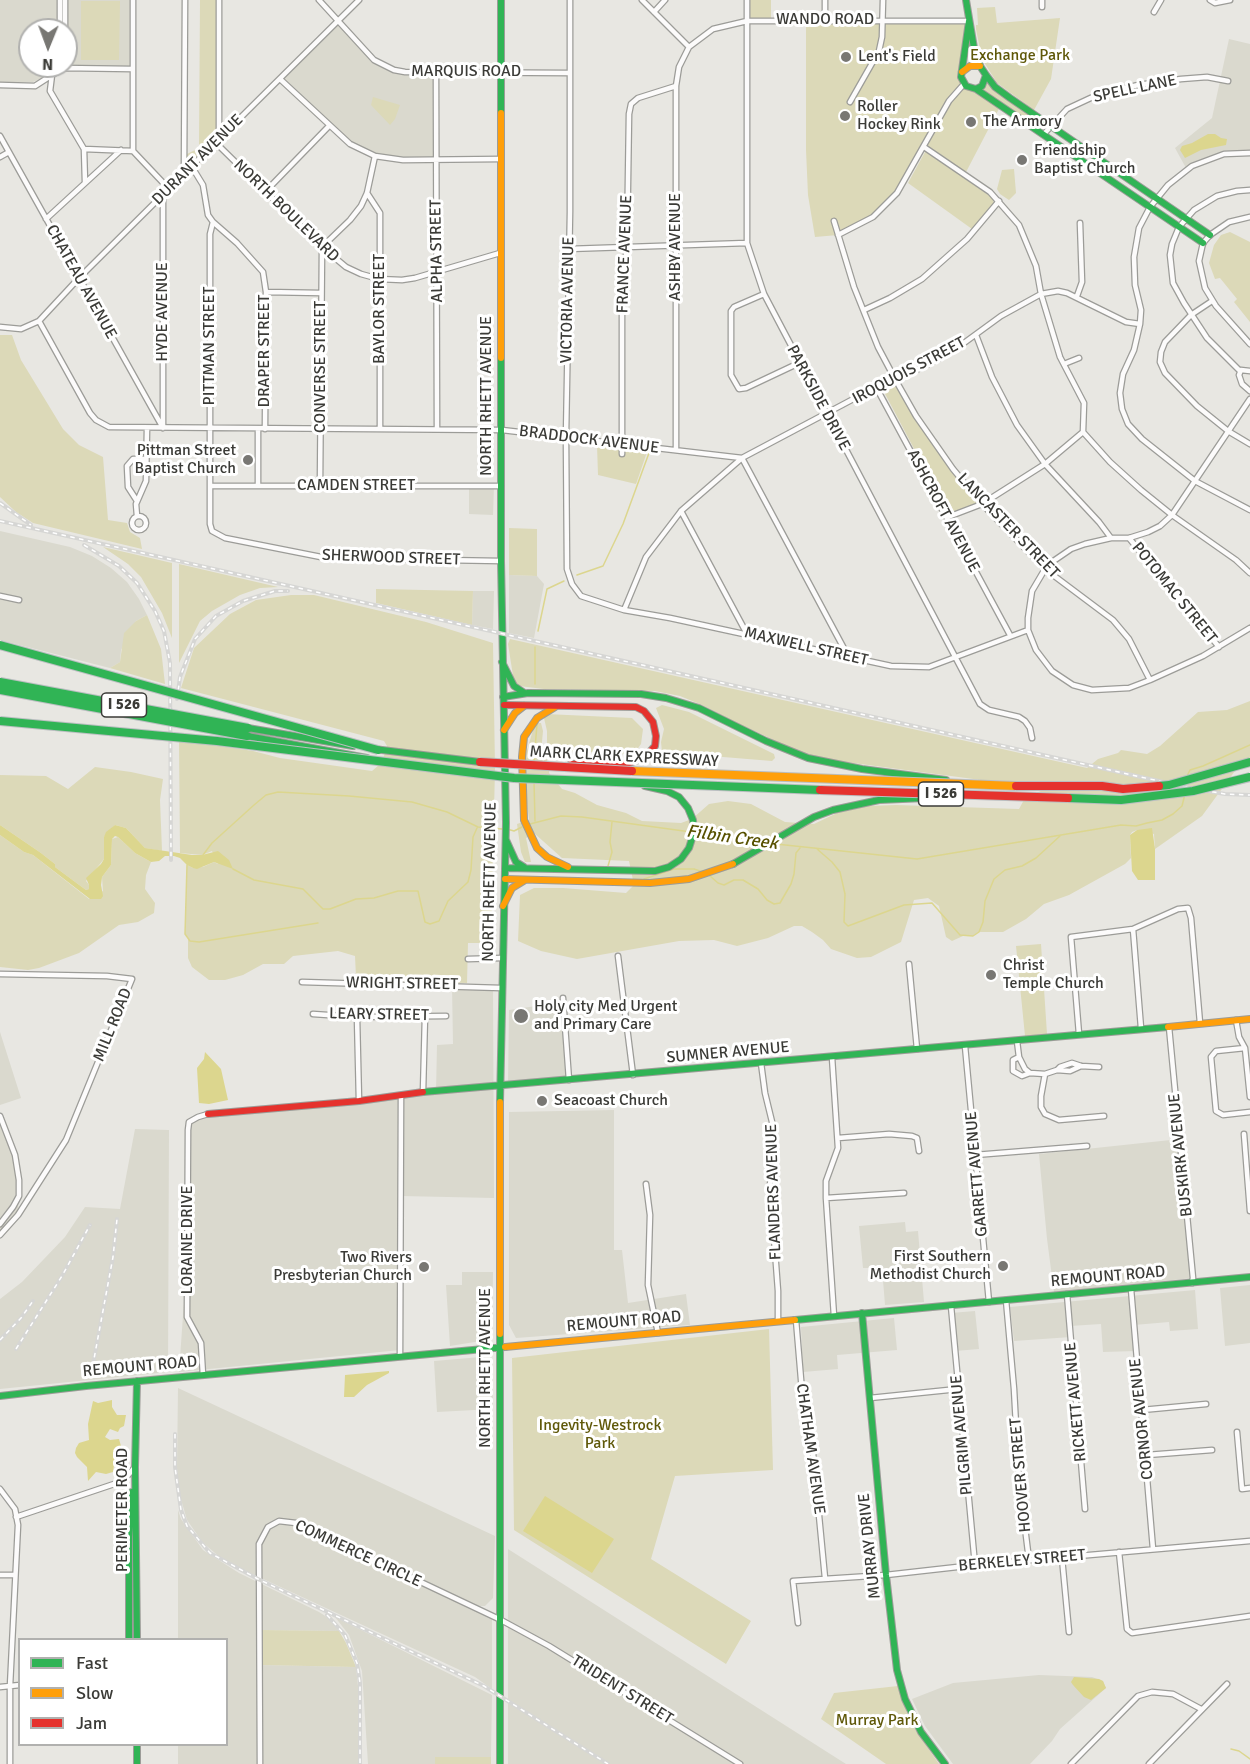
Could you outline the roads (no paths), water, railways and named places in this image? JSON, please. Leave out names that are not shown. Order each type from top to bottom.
[{"type":"main road","name":"NORTH RHETT AVENUE","points":[[500,1764],[500,1086],[506,840],[501,561],[501,0]]},
{"type":"main road","points":[[966,0],[980,66],[995,87],[1210,235]]},
{"type":"main road","points":[[969,21],[962,73],[964,84],[976,89],[1044,134],[1203,243]]},
{"type":"main road","points":[[962,73],[970,66],[980,66]]},
{"type":"main road","points":[[976,89],[985,83],[986,75]]},
{"type":"main road","points":[[0,645],[378,750]]},
{"type":"main road","points":[[502,662],[514,687],[520,692],[652,695],[688,704],[784,749],[824,762],[862,770],[968,783]]},
{"type":"main road","name":"MARK CLARK EXPRESSWAY","points":[[0,682],[378,750],[525,765],[709,775],[1049,787],[1102,786],[1135,789],[1192,780],[1214,771],[1250,762]]},
{"type":"main road","name":"MARK CLARK EXPRESSWAY","points":[[0,690],[401,764],[514,777],[1121,800],[1193,791],[1250,777]]},
{"type":"main road","points":[[503,701],[528,693]]},
{"type":"main road","points":[[503,701],[524,706],[636,707],[648,714],[653,722],[656,736],[655,746],[649,755],[639,761],[629,764],[525,765]]},
{"type":"main road","points":[[504,730],[515,713],[524,706]]},
{"type":"main road","points":[[560,706],[551,708],[537,718],[524,737],[522,785],[524,820],[533,841],[547,857],[559,864],[581,870]]},
{"type":"main road","points":[[0,721],[206,739],[401,764]]},
{"type":"main road","points":[[505,868],[655,871],[669,867],[685,854],[694,832],[691,814],[679,797],[660,789],[629,783]]},
{"type":"main road","points":[[505,879],[622,882],[679,880],[710,873],[731,865],[814,817],[850,805],[886,799],[983,796]]},
{"type":"main road","points":[[506,840],[516,862],[532,868]]},
{"type":"main road","points":[[503,906],[512,888],[526,880]]},
{"type":"main road","name":"SUMNER AVENUE","points":[[208,1114],[359,1101],[423,1092],[965,1046],[1250,1019]]},
{"type":"main road","name":"REMOUNT ROAD","points":[[0,1396],[137,1381],[1250,1277]]},
{"type":"main road","name":"MURRAY DRIVE","points":[[862,1313],[897,1671],[905,1700],[921,1732],[945,1764]]},
{"type":"main road","name":"PERIMETER ROAD","points":[[137,1381],[135,1470],[130,1516],[137,1638]]},
{"type":"main road","points":[[129,1638],[133,1574]]},
{"type":"main road","points":[[136,1746],[137,1762]]},
{"type":"street","points":[[60,0],[60,18]]},
{"type":"street","points":[[65,0],[65,18]]},
{"type":"street","points":[[133,0],[133,151]]},
{"type":"street","points":[[184,174],[185,0]]},
{"type":"street","points":[[217,141],[219,0]]},
{"type":"street","name":"MARQUIS ROAD","points":[[319,0],[374,60],[405,72],[570,73]]},
{"type":"street","name":"DURANT AVENUE","points":[[39,321],[78,278],[359,0]]},
{"type":"street","name":"VICTORIA AVENUE","points":[[570,0],[567,569],[572,584],[581,596]]},
{"type":"street","points":[[642,0],[689,47]]},
{"type":"street","points":[[654,12],[665,0]]},
{"type":"street","name":"PARKSIDE DRIVE","points":[[747,0],[747,243],[764,294],[980,704],[989,710],[1019,717],[1030,728],[1032,738]]},
{"type":"street","points":[[825,0],[825,20]]},
{"type":"street","points":[[850,102],[879,51],[883,0]]},
{"type":"street","points":[[1042,0],[1042,7]]},
{"type":"street","points":[[1154,12],[1161,0]]},
{"type":"street","points":[[1210,0],[1215,3],[1230,0]]},
{"type":"street","name":"WANDO ROAD","points":[[689,47],[713,29],[747,21],[969,21]]},
{"type":"street","name":"ASHBY AVENUE","points":[[676,450],[676,86],[679,67],[689,47]]},
{"type":"street","points":[[78,67],[132,69]]},
{"type":"street","name":"ALPHA STREET","points":[[436,72],[437,429]]},
{"type":"street","name":"SPELL LANE","points":[[1044,134],[1070,107],[1106,93],[1156,82],[1200,77],[1228,81]]},
{"type":"street","points":[[35,86],[47,78]]},
{"type":"street","points":[[52,78],[50,91],[84,150],[85,182]]},
{"type":"street","points":[[280,78],[350,144],[375,156],[403,160],[501,159]]},
{"type":"street","points":[[838,235],[873,217],[897,193],[949,101],[964,84]]},
{"type":"street","points":[[0,85],[35,86],[50,91]]},
{"type":"street","name":"FRANCE AVENUE","points":[[622,454],[622,294],[627,246],[629,114],[631,104],[647,94],[676,86]]},
{"type":"street","points":[[265,192],[329,126]]},
{"type":"street","name":"CHATEAU AVENUE","points":[[0,136],[163,428]]},
{"type":"street","name":"NORTH BOULEVARD","points":[[217,141],[322,247],[346,267],[361,274],[379,279],[402,280],[438,272],[500,253]]},
{"type":"street","points":[[924,147],[990,192],[1022,229],[1036,266],[1041,294],[1060,357],[1084,403],[1083,432],[1118,469],[1173,515],[1236,560],[1250,573]]},
{"type":"street","points":[[84,150],[133,151],[169,189]]},
{"type":"street","points":[[46,219],[121,150]]},
{"type":"street","points":[[0,157],[9,152]]},
{"type":"street","points":[[1250,153],[1224,154],[1192,166],[1156,198],[1150,207],[1139,228],[1134,257],[1135,285],[1141,310],[1140,324],[1134,350],[1120,383],[1122,409],[1128,424],[1142,439],[1195,481],[1250,510]]},
{"type":"street","points":[[322,247],[350,220],[367,193],[375,156]]},
{"type":"street","name":"PITTMAN STREET","points":[[192,167],[203,185],[208,215],[213,222],[210,234],[210,524],[212,531]]},
{"type":"street","points":[[1250,190],[1217,196],[1203,204],[1186,219],[1179,227],[1172,244],[1170,273],[1191,315],[1207,338],[1240,371],[1242,384],[1250,391]]},
{"type":"street","name":"BAYLOR STREET","points":[[367,193],[380,213],[380,429]]},
{"type":"street","name":"HYDE AVENUE","points":[[163,195],[163,428]]},
{"type":"street","points":[[864,310],[922,279],[967,239],[999,201]]},
{"type":"street","points":[[1250,217],[1229,222],[1210,235],[1203,243],[1199,261],[1201,278],[1212,301],[1250,344]]},
{"type":"street","name":"LANCASTER STREET","points":[[834,221],[864,310],[894,379],[916,416],[953,469],[982,504],[1045,569],[1113,620],[1129,639],[1150,680]]},
{"type":"street","name":"DRAPER STREET","points":[[213,222],[260,266],[263,272],[266,292],[265,429]]},
{"type":"street","points":[[1077,296],[1082,282],[1080,223]]},
{"type":"street","points":[[568,249],[747,243]]},
{"type":"street","name":"CONVERSE STREET","points":[[320,486],[322,247]]},
{"type":"street","name":"IROQUOIS STREET","points":[[624,610],[646,557],[681,511],[742,458],[827,415],[876,387],[953,351],[1001,316],[1041,294],[1058,291],[1077,296],[1126,322],[1140,324]]},
{"type":"street","points":[[266,292],[321,293]]},
{"type":"street","points":[[764,294],[730,311],[730,375],[739,388],[746,388],[799,363]]},
{"type":"street","points":[[1212,301],[1191,315],[1165,342],[1160,357],[1161,366],[1197,406],[1228,431],[1250,444]]},
{"type":"street","points":[[0,327],[21,329],[39,321]]},
{"type":"street","name":"BRADDOCK AVENUE","points":[[39,321],[90,413],[96,420],[109,427],[502,429],[742,458]]},
{"type":"street","name":"POTOMAC STREET","points":[[976,335],[987,367],[1017,425],[1045,464],[1111,538]]},
{"type":"street","points":[[1064,364],[1079,358]]},
{"type":"street","points":[[1240,371],[1245,369],[1250,371]]},
{"type":"street","name":"ASHCROFT AVENUE","points":[[876,387],[1010,635]]},
{"type":"street","points":[[1250,399],[1173,515],[1160,526],[1129,538],[1111,538],[1071,549],[1045,569],[1032,591],[1028,605],[1029,630],[1036,650],[1052,671],[1073,685],[1092,690],[1129,688],[1150,680],[1178,669],[1250,628]]},
{"type":"street","points":[[137,516],[137,501],[146,484],[147,428]]},
{"type":"street","name":"DRAPER STREET","points":[[258,429],[258,486]]},
{"type":"street","points":[[948,517],[982,504],[1045,464],[1083,432]]},
{"type":"street","points":[[742,458],[848,656]]},
{"type":"street","points":[[137,501],[128,487],[127,466],[134,459],[146,459]]},
{"type":"street","name":"CAMDEN STREET","points":[[210,486],[501,486]]},
{"type":"street","points":[[681,511],[747,634]]},
{"type":"street","name":"SHERWOOD STREET","points":[[212,531],[225,538],[326,558],[501,561]]},
{"type":"street","name":"POTOMAC STREET","points":[[1129,538],[1218,648]]},
{"type":"street","points":[[0,596],[19,600]]},
{"type":"street","name":"MAXWELL STREET","points":[[581,596],[624,610],[907,668],[929,667],[1010,635],[1029,630]]},
{"type":"street","points":[[1079,1034],[1071,937],[1133,928],[1179,909],[1188,908],[1191,918],[1200,1023]]},
{"type":"street","points":[[1133,928],[1141,1028]]},
{"type":"street","points":[[618,956],[633,1075]]},
{"type":"street","points":[[468,959],[502,958]]},
{"type":"street","points":[[909,964],[917,1049]]},
{"type":"street","name":"MILL ROAD","points":[[0,974],[107,976],[132,979],[66,1140],[18,1215],[0,1234]]},
{"type":"street","name":"WRIGHT STREET","points":[[302,982],[501,988]]},
{"type":"street","points":[[563,998],[569,1080]]},
{"type":"street","name":"LEARY STREET","points":[[313,1014],[357,1017],[446,1016]]},
{"type":"street","points":[[423,1092],[424,1016]]},
{"type":"street","points":[[357,1017],[359,1101]]},
{"type":"street","points":[[1236,1020],[1239,1037],[1245,1048],[1250,1097]]},
{"type":"street","name":"BUSKIRK AVENUE","points":[[1169,1027],[1194,1278],[1192,1283]]},
{"type":"street","points":[[1017,1041],[1018,1057],[1030,1073]]},
{"type":"street","name":"GARRETT AVENUE","points":[[965,1046],[989,1302]]},
{"type":"street","points":[[1245,1048],[1216,1051],[1211,1057],[1216,1112],[1222,1115],[1250,1112]]},
{"type":"street","points":[[832,1057],[838,1148],[826,1181],[826,1198],[834,1316]]},
{"type":"street","points":[[1018,1057],[1013,1060],[1013,1071],[1022,1076],[1030,1073],[1045,1074],[1072,1063],[1099,1067]]},
{"type":"street","name":"FLANDERS AVENUE","points":[[761,1063],[774,1130],[774,1164],[770,1184],[778,1321]]},
{"type":"street","points":[[1045,1074],[1041,1096],[1041,1107],[1045,1114],[1059,1120],[1104,1116]]},
{"type":"street","points":[[400,1356],[401,1096]]},
{"type":"street","name":"LORAINE DRIVE","points":[[203,1375],[201,1343],[187,1317],[188,1130],[189,1122],[208,1114]]},
{"type":"street","points":[[0,1116],[15,1155],[19,1180],[19,1196],[0,1224]]},
{"type":"street","points":[[838,1138],[889,1134],[912,1136],[917,1138],[919,1151]]},
{"type":"street","points":[[1244,1134],[1250,1210]]},
{"type":"street","points":[[975,1155],[1087,1146]]},
{"type":"street","points":[[646,1184],[650,1215],[648,1285],[658,1333]]},
{"type":"street","points":[[826,1198],[904,1192]]},
{"type":"street","name":"CORNOR AVENUE","points":[[1131,1289],[1154,1549]]},
{"type":"street","name":"RICKETT AVENUE","points":[[1068,1294],[1085,1509]]},
{"type":"street","name":"HOOVER STREET","points":[[1006,1300],[1019,1479],[1029,1560]]},
{"type":"street","name":"PILGRIM AVENUE","points":[[951,1306],[975,1565]]},
{"type":"street","name":"CHATHAM AVENUE","points":[[796,1320],[804,1415],[813,1453],[825,1578]]},
{"type":"street","points":[[870,1398],[958,1389]]},
{"type":"street","points":[[1142,1410],[1206,1404]]},
{"type":"street","points":[[1237,1432],[1242,1489],[1250,1488]]},
{"type":"street","points":[[1147,1455],[1212,1450]]},
{"type":"street","points":[[16,1517],[123,1481],[135,1470]]},
{"type":"street","points":[[0,1490],[15,1509],[16,1517],[10,1686],[10,1764]]},
{"type":"street","name":"COMMERCE CIRCLE","points":[[260,1764],[258,1551],[268,1527],[279,1521],[296,1523],[501,1620]]},
{"type":"street","name":"BERKELEY STREET","points":[[798,1623],[794,1581],[886,1575],[1250,1541]]},
{"type":"street","points":[[1119,1552],[1127,1629],[1132,1633],[1250,1616]]},
{"type":"street","points":[[1062,1558],[1069,1632]]},
{"type":"street","points":[[0,1575],[15,1575]]},
{"type":"street","name":"TRIDENT STREET","points":[[501,1620],[579,1662],[740,1764]]},
{"type":"street","points":[[1149,1764],[1227,1684]]},
{"type":"street","points":[[0,1687],[18,1685]]},
{"type":"street","points":[[1071,1764],[1138,1696],[1152,1692],[1173,1694],[1202,1709]]},
{"type":"waterway","points":[[577,575],[603,566],[623,524],[649,453]]},
{"type":"waterway","points":[[538,631],[547,589],[564,581]]},
{"type":"waterway","points":[[535,647],[535,684]]},
{"type":"waterway","points":[[534,761],[537,724]]},
{"type":"waterway","name":"Filbin Creek","points":[[1186,778],[1190,770],[1250,745]]},
{"type":"waterway","points":[[534,781],[535,821]]},
{"type":"waterway","name":"Filbin Creek","points":[[203,855],[212,843],[254,805],[266,795],[278,792],[412,802],[447,812],[478,827],[502,829]]},
{"type":"waterway","name":"Filbin Creek","points":[[776,844],[917,859],[1121,825],[1136,826],[1162,820],[1182,806],[1185,794]]},
{"type":"waterway","name":"Filbin Creek","points":[[530,824],[561,816],[582,817],[691,832]]},
{"type":"waterway","points":[[608,866],[612,852],[610,842],[612,822]]},
{"type":"waterway","name":"Filbin Creek","points":[[507,829],[514,831],[522,827]]},
{"type":"waterway","points":[[233,869],[254,880],[303,889],[323,909],[330,909],[356,899],[374,898],[398,891],[418,891],[425,922],[430,924],[439,921],[448,901],[468,882],[473,837],[477,828]]},
{"type":"waterway","name":"Filbin Creek","points":[[698,833],[765,842]]},
{"type":"waterway","points":[[817,849],[840,872],[845,894],[844,922],[848,926],[904,905],[932,903],[960,935],[973,936],[979,932],[983,922],[985,901],[994,879],[1005,870],[1022,866],[1036,858],[1060,836]]},
{"type":"waterway","points":[[710,876],[724,885],[734,880],[743,880],[758,889],[767,900],[774,904],[780,903],[791,884],[796,853],[800,848]]},
{"type":"waterway","points":[[187,865],[185,934],[190,941],[199,942],[318,923]]},
{"type":"waterway","points":[[644,879],[674,869],[694,869],[703,872]]},
{"type":"waterway","points":[[1231,1749],[1239,1751],[1250,1759]]},
{"type":"railway","points":[[0,503],[31,525]]},
{"type":"railway","points":[[0,521],[1190,788],[1225,794],[1250,795]]},
{"type":"railway","points":[[84,545],[119,566],[137,583],[155,611],[164,631],[170,663],[171,860]]},
{"type":"railway","points":[[177,699],[180,677],[195,639],[216,616],[243,601],[275,591],[288,591]]},
{"type":"railway","points":[[91,1375],[113,1257],[117,1219]]},
{"type":"railway","points":[[16,1349],[62,1276],[90,1225]]},
{"type":"railway","points":[[0,1340],[21,1318],[33,1301]]},
{"type":"railway","points":[[175,1434],[175,1467],[181,1510],[187,1526],[210,1553],[258,1579],[484,1686],[608,1764]]},
{"type":"railway","points":[[327,1615],[345,1635],[357,1663],[360,1683],[360,1764]]},
{"type":"place","name":"Lent's Field","points":[[846,57]]},
{"type":"place","name":"Roller Hockey Rink","points":[[845,116]]},
{"type":"place","name":"The Armory","points":[[971,122]]},
{"type":"place","name":"Friendship Baptist Church","points":[[1022,160]]},
{"type":"place","name":"Pittman Street Baptist Church","points":[[248,460]]},
{"type":"place","name":"Christ Temple Church","points":[[991,975]]},
{"type":"place","name":"Holy city Med Urgent and Primary Care","points":[[521,1016]]},
{"type":"place","name":"Seacoast Church","points":[[542,1101]]},
{"type":"place","name":"First Southern Methodist Church","points":[[1003,1266]]},
{"type":"place","name":"Two Rivers Presbyterian Church","points":[[424,1267]]},
{"type":"park label","name":"Exchange Park","points":[[1020,56]]},
{"type":"park label","name":"Ingevity-Westrock Park","points":[[600,1435]]},
{"type":"park label","name":"Murray Park","points":[[877,1721]]}]
